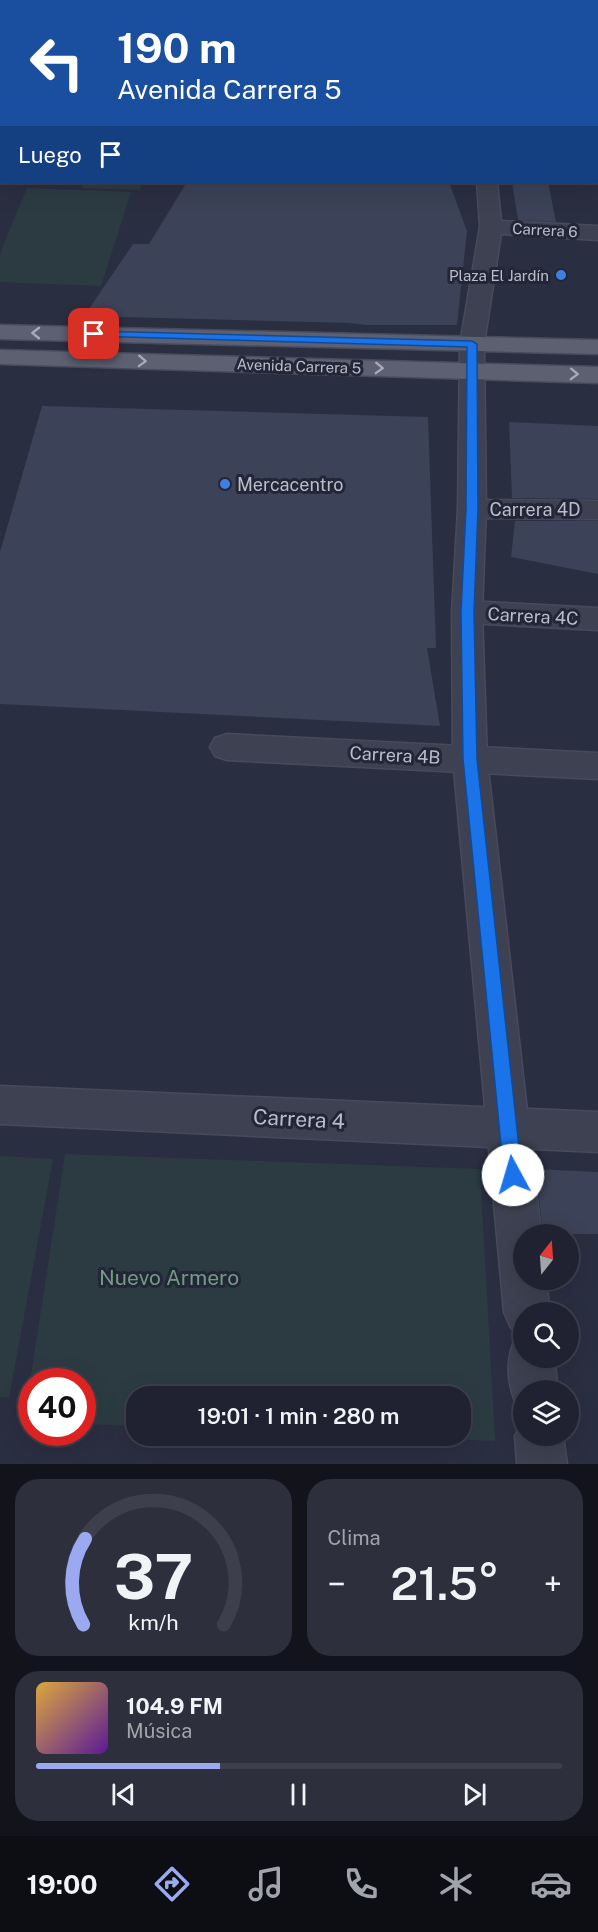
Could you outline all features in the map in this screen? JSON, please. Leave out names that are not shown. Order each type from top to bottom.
[{"type":"main road","name":"Avenida Carrera 5","points":[[0,332],[471,357],[598,375]]},
{"type":"main road","name":"Avenida Carrera 5","points":[[0,357],[471,357],[598,347]]},
{"type":"street","points":[[488,183],[491,227],[471,357],[472,509],[467,612],[470,759],[526,1302]]},
{"type":"street","name":"Carrera 6","points":[[491,227],[598,233]]},
{"type":"street","name":"Carrera 4D","points":[[472,509],[598,510]]},
{"type":"street","name":"Carrera 4C","points":[[467,612],[598,619]]},
{"type":"street","name":"Carrera 4B","points":[[227,747],[598,766]]},
{"type":"street","name":"Carrera 4","points":[[0,1105],[598,1132]]},
{"type":"street","points":[[540,1446],[542,1464]]},
{"type":"green space","points":[[84,183],[142,183],[140,190],[82,188]]},
{"type":"green space","points":[[27,188],[131,192],[101,286],[0,282],[0,253]]},
{"type":"green space","name":"Nuevo Armero","points":[[65,1154],[480,1169],[495,1441],[471,1440],[471,1386],[126,1386],[126,1426],[96,1424],[96,1368],[32,1368]]},
{"type":"green space","points":[[0,1156],[53,1159],[9,1398],[0,1397]]},
{"type":"building","points":[[186,183],[449,183],[467,231],[457,325],[367,325],[84,316],[133,244],[149,244]]},
{"type":"building","points":[[512,183],[548,183],[556,222],[518,220]]},
{"type":"building","name":"Mercacentro","points":[[42,406],[428,417],[436,648],[427,648],[440,726],[0,704],[0,552]]},
{"type":"building","points":[[509,422],[598,426],[598,499],[512,498]]},
{"type":"building","points":[[515,521],[598,521],[598,574],[511,557]]},
{"type":"building","points":[[536,1169],[598,1172],[598,1234],[579,1234],[579,1224],[542,1224]]},
{"type":"place","name":"Plaza El Jardín","points":[[561,275]]},
{"type":"place","name":"Mercacentro","points":[[225,484]]},
{"type":"route","points":[[94,334],[472,344],[470,401],[472,509],[467,612],[470,759],[513,1175]]}]
